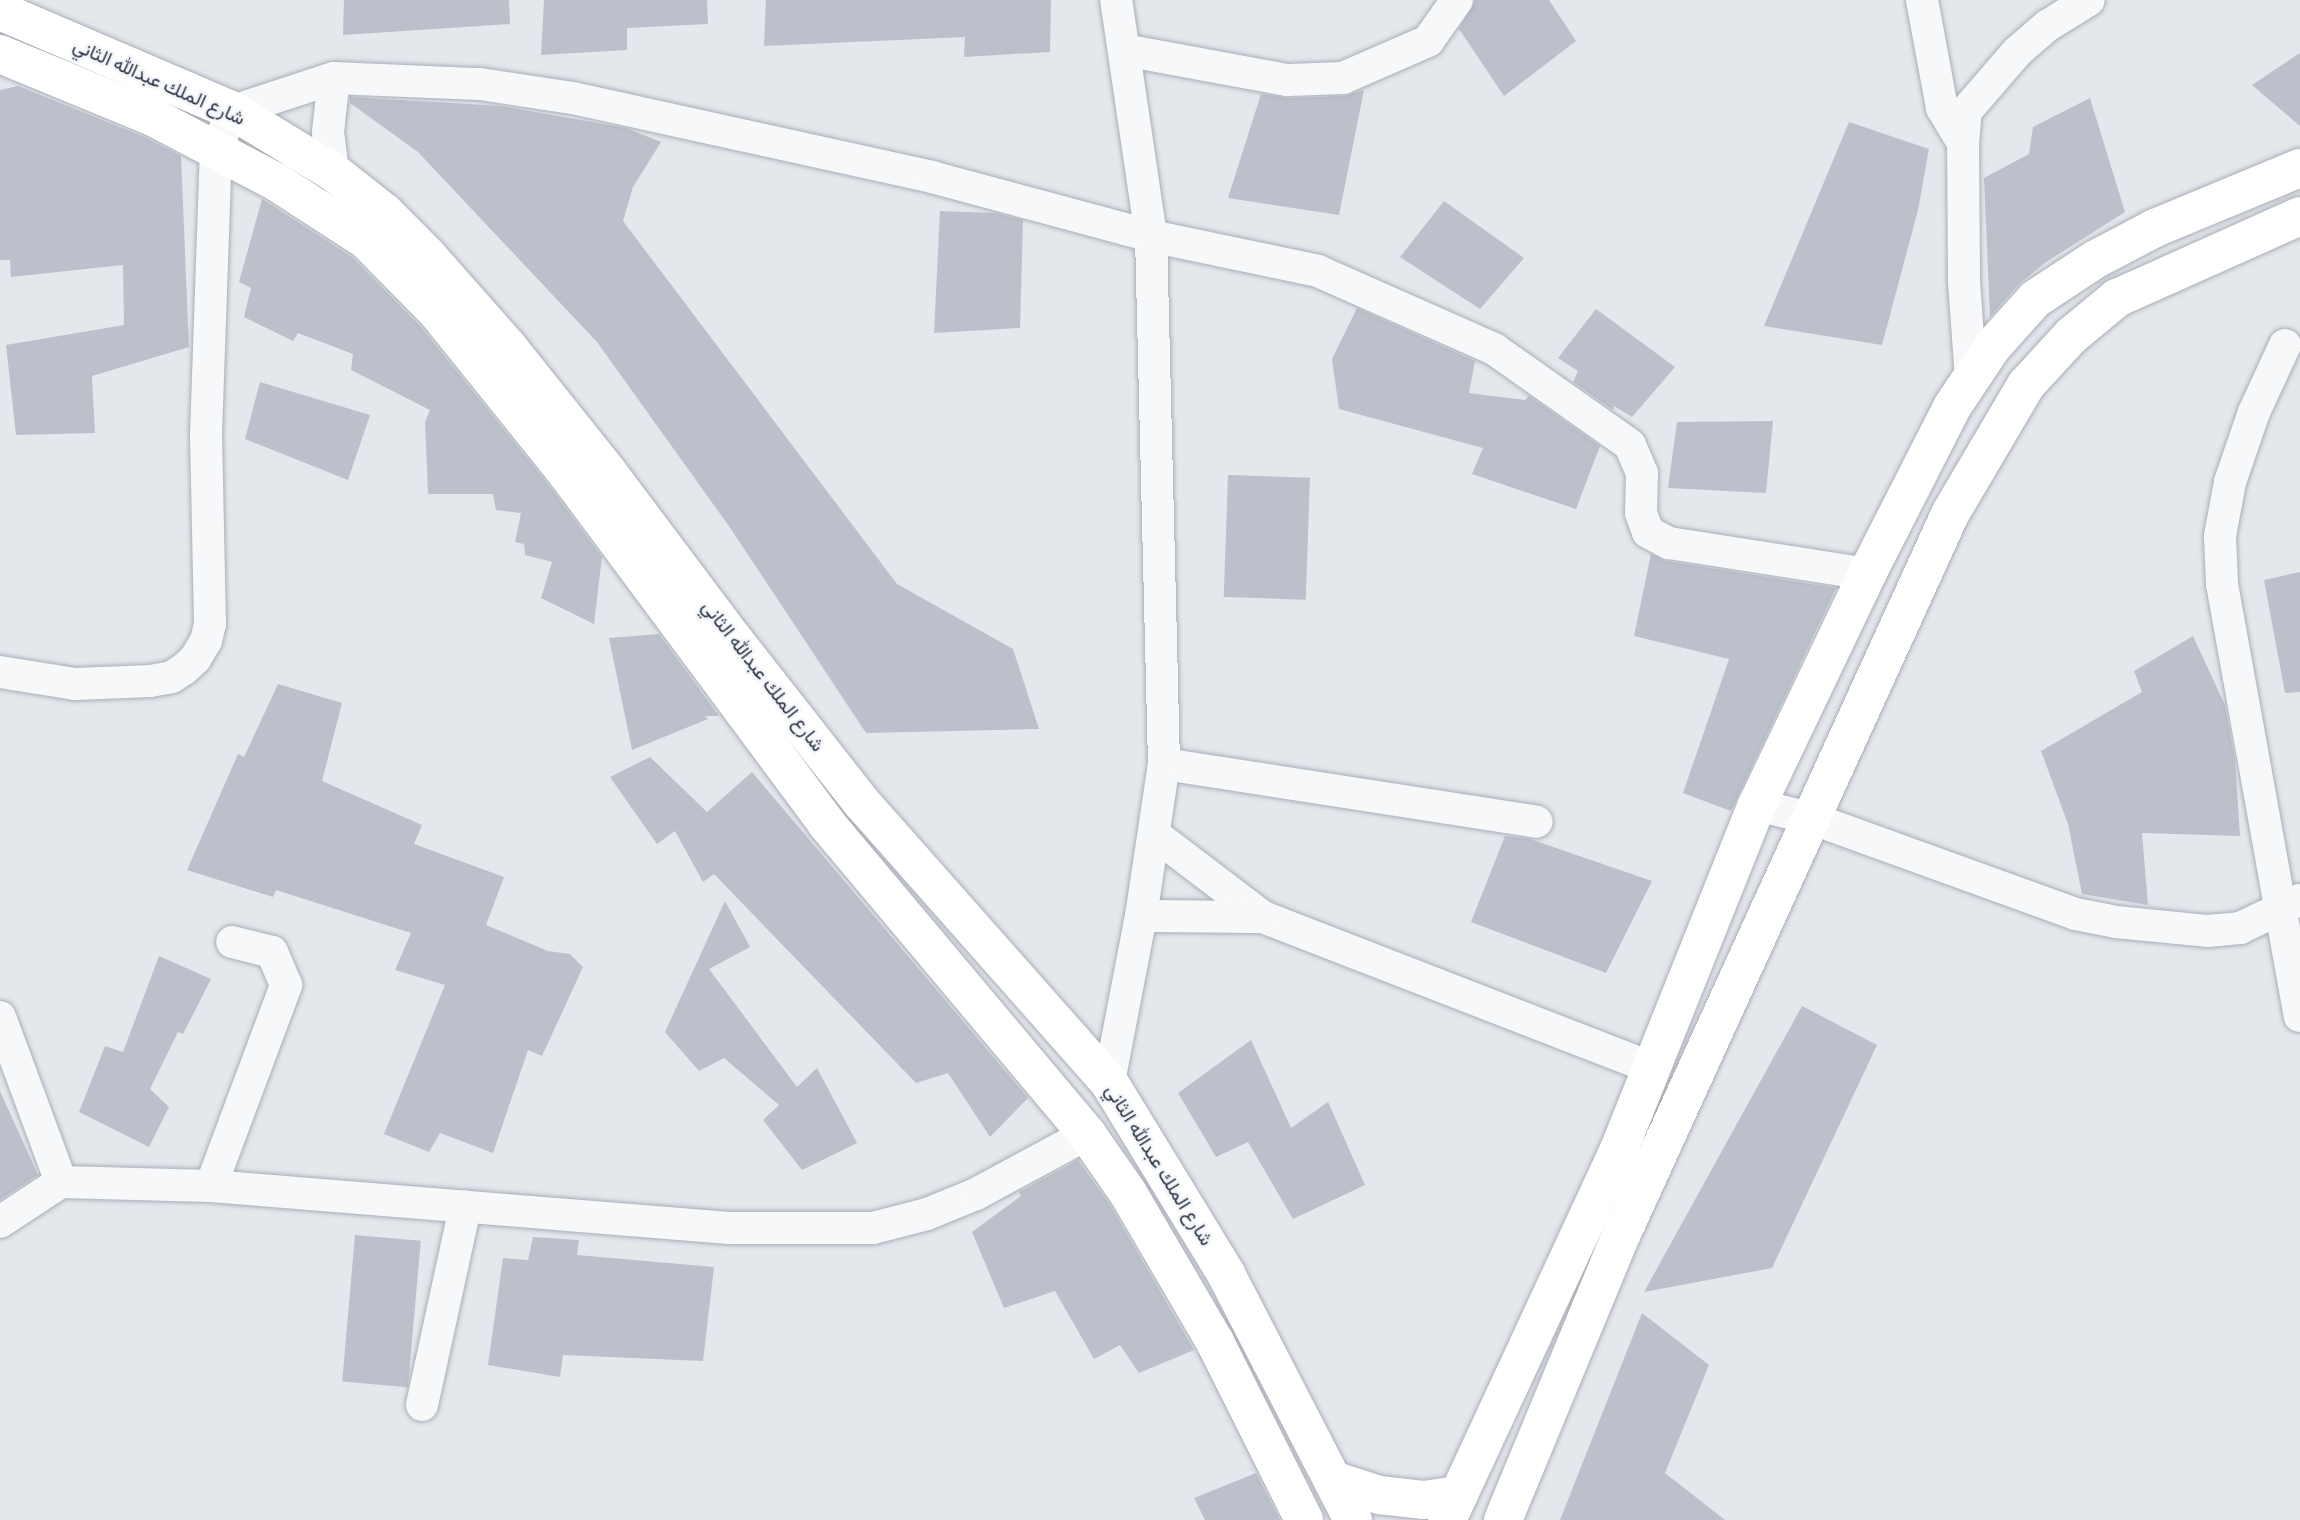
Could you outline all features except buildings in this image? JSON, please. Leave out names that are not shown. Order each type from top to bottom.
[{"type":"main road","name":"شارع الملك عبدالله الثاني","points":[[0,11],[233,111],[333,172],[384,212],[427,255],[508,347],[607,471],[734,640],[862,803],[1109,1082],[1226,1274],[1336,1481],[1353,1520]]},
{"type":"main road","name":"شارع الملك عبدالله الثاني","points":[[0,54],[153,117],[278,183],[366,240],[437,312],[568,475],[826,823],[1087,1134],[1128,1194],[1214,1342],[1304,1520]]},
{"type":"main road","points":[[1336,1481],[1378,1494],[1453,1507],[1612,1165],[1757,805],[1867,574],[1952,407],[1992,346],[2035,299],[2096,259],[2155,228],[2300,168]]},
{"type":"main road","points":[[1503,1520],[1623,1231],[1950,514],[2026,385],[2071,335],[2117,298],[2300,216]]},
{"type":"street","points":[[1109,1082],[1142,916],[1164,764],[1151,236],[1116,0]]},
{"type":"street","points":[[1124,50],[1288,80],[1343,78],[1428,41],[1457,0]]},
{"type":"street","points":[[1922,0],[1942,108],[1963,143]]},
{"type":"street","points":[[1971,379],[1964,281],[1963,143],[1966,111],[2017,52],[2047,26],[2088,0]]},
{"type":"street","points":[[333,172],[328,132],[334,78]]},
{"type":"street","points":[[0,672],[75,684],[150,681],[172,677],[184,669],[195,659],[206,641],[210,624],[206,434],[216,149],[233,111],[334,78],[480,84],[573,98],[932,177],[1151,236],[1318,271],[1494,349],[1630,445],[1642,473],[1642,513],[1648,532],[1670,543],[1867,574]]},
{"type":"street","points":[[2285,345],[2254,412],[2230,482],[2220,536],[2222,584],[2290,904],[2300,1016]]},
{"type":"street","points":[[1164,764],[1537,822]]},
{"type":"street","points":[[1757,805],[1813,819],[2076,914],[2116,922],[2207,931],[2240,928],[2290,904]]},
{"type":"street","points":[[1155,835],[1263,917],[1652,1068]]},
{"type":"street","points":[[1142,916],[1263,917]]},
{"type":"street","points":[[211,1186],[286,985],[272,952],[232,942]]},
{"type":"street","points":[[0,1017],[61,1182]]},
{"type":"street","points":[[0,1222],[61,1182],[211,1186],[729,1228],[873,1228],[927,1214],[976,1194],[1087,1134]]},
{"type":"street","points":[[422,1405],[465,1207]]}]
